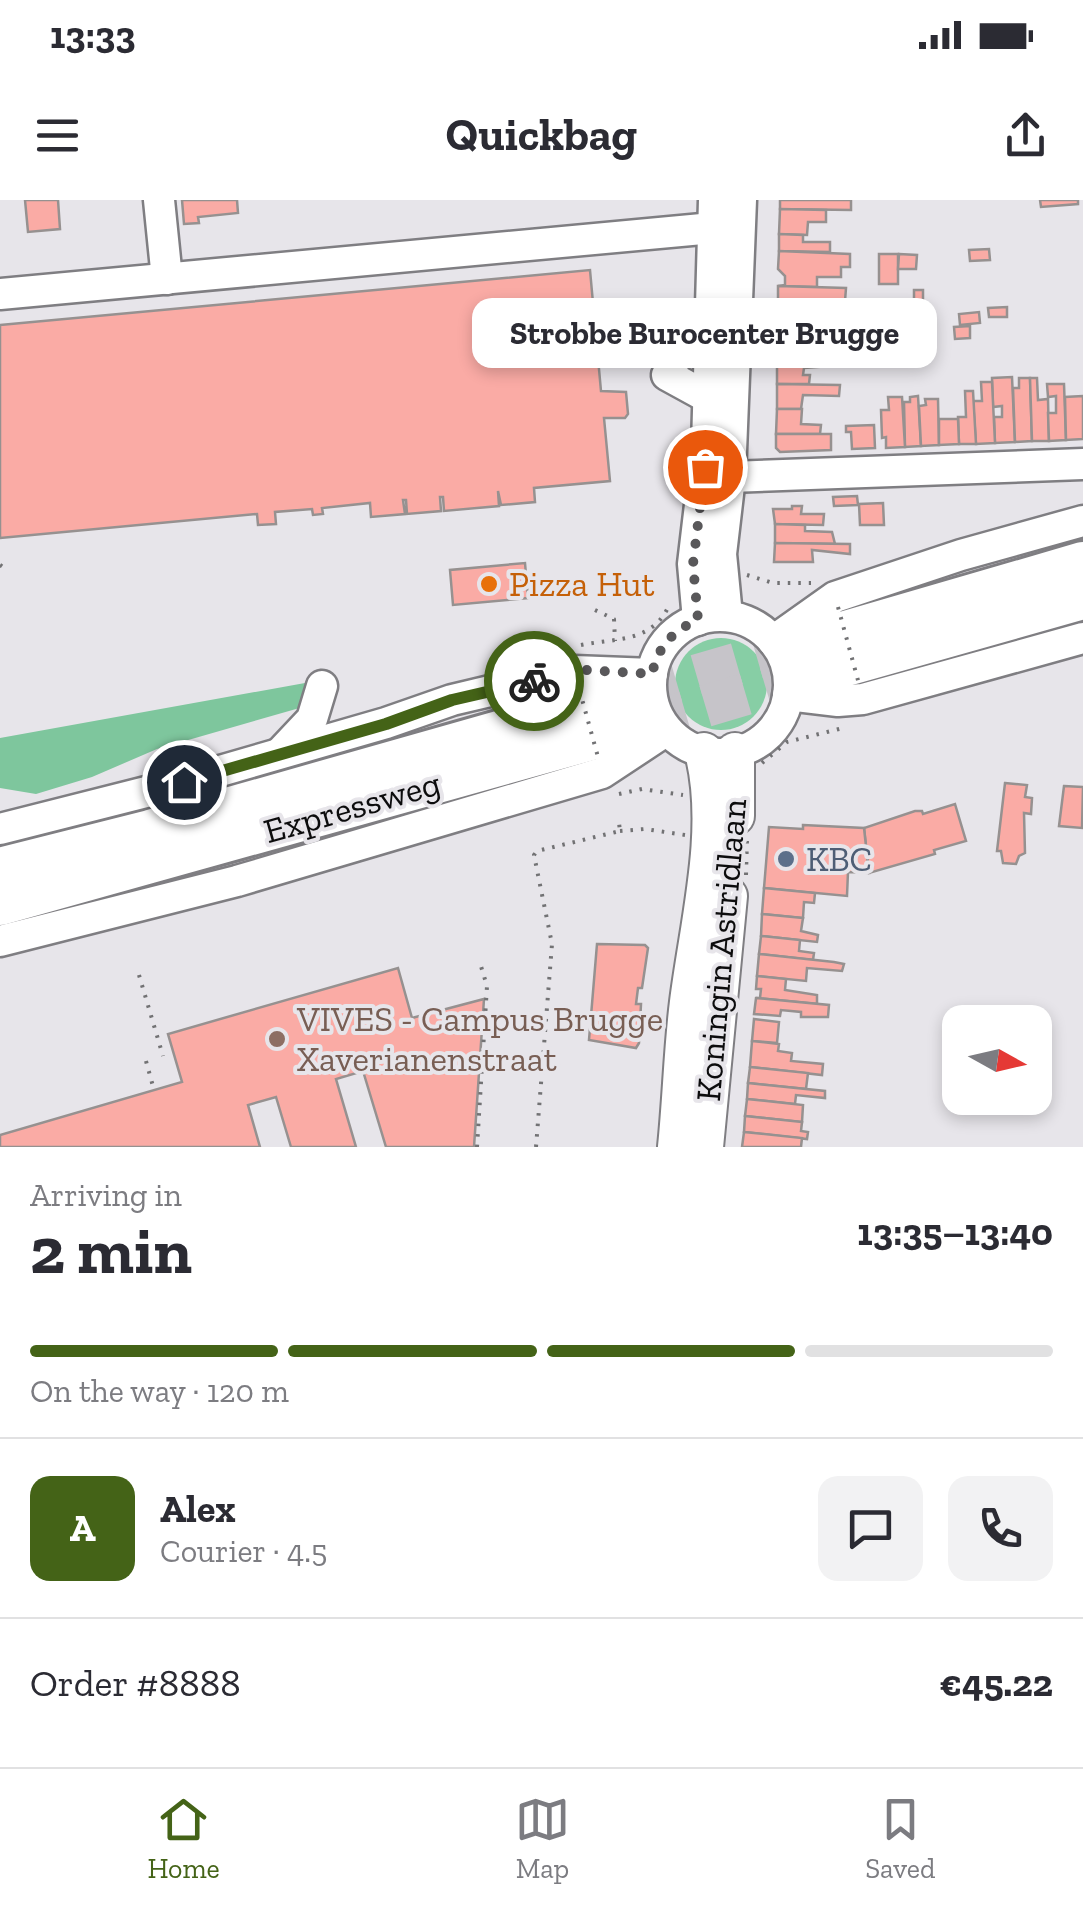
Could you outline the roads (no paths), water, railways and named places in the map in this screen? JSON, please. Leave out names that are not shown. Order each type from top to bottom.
[{"type":"highway","points":[[791,664],[1083,563]]},
{"type":"highway","points":[[791,664],[1083,598]]},
{"type":"highway","name":"Expressweg","points":[[0,869],[650,705]]},
{"type":"highway","name":"Expressweg","points":[[6,927],[650,705]]},
{"type":"main road","name":"Koningin Astridlaan","points":[[678,1147],[688,1008],[712,826],[711,780],[719,752]]},
{"type":"main road","name":"Koningin Astridlaan","points":[[704,1147],[736,836],[719,752]]},
{"type":"street","points":[[159,200],[167,279]]},
{"type":"street","points":[[712,618],[693,564],[709,398],[723,342],[741,200]]},
{"type":"street","points":[[0,294],[167,279],[713,214],[730,477],[712,618]]},
{"type":"street","points":[[709,398],[668,376],[682,347],[723,342]]},
{"type":"street","points":[[730,477],[1083,464]]},
{"type":"street","points":[[1083,521],[961,554],[835,597],[791,664],[782,717],[769,734],[753,745],[719,752],[683,744],[650,705],[664,643],[681,627],[712,618],[752,624],[791,664],[838,701],[864,698],[1083,638]]},
{"type":"street","name":"Expressweg","points":[[0,829],[386,724],[452,700],[574,671],[650,705],[602,773],[102,917],[6,927]]},
{"type":"street","points":[[280,754],[312,720],[322,686],[346,710],[386,724]]},
{"type":"tunnel","points":[[636,693],[798,646]]},
{"type":"tunnel","points":[[645,724],[807,676]]},
{"type":"place","name":"Strobbe Burocenter Brugge","points":[[705,467]]},
{"type":"place","name":"Pizza Hut","points":[[489,584]]},
{"type":"place","name":"KBC","points":[[786,859]]},
{"type":"place","name":"VIVES - Campus Brugge Xaverianenstraat","points":[[277,1039]]}]
